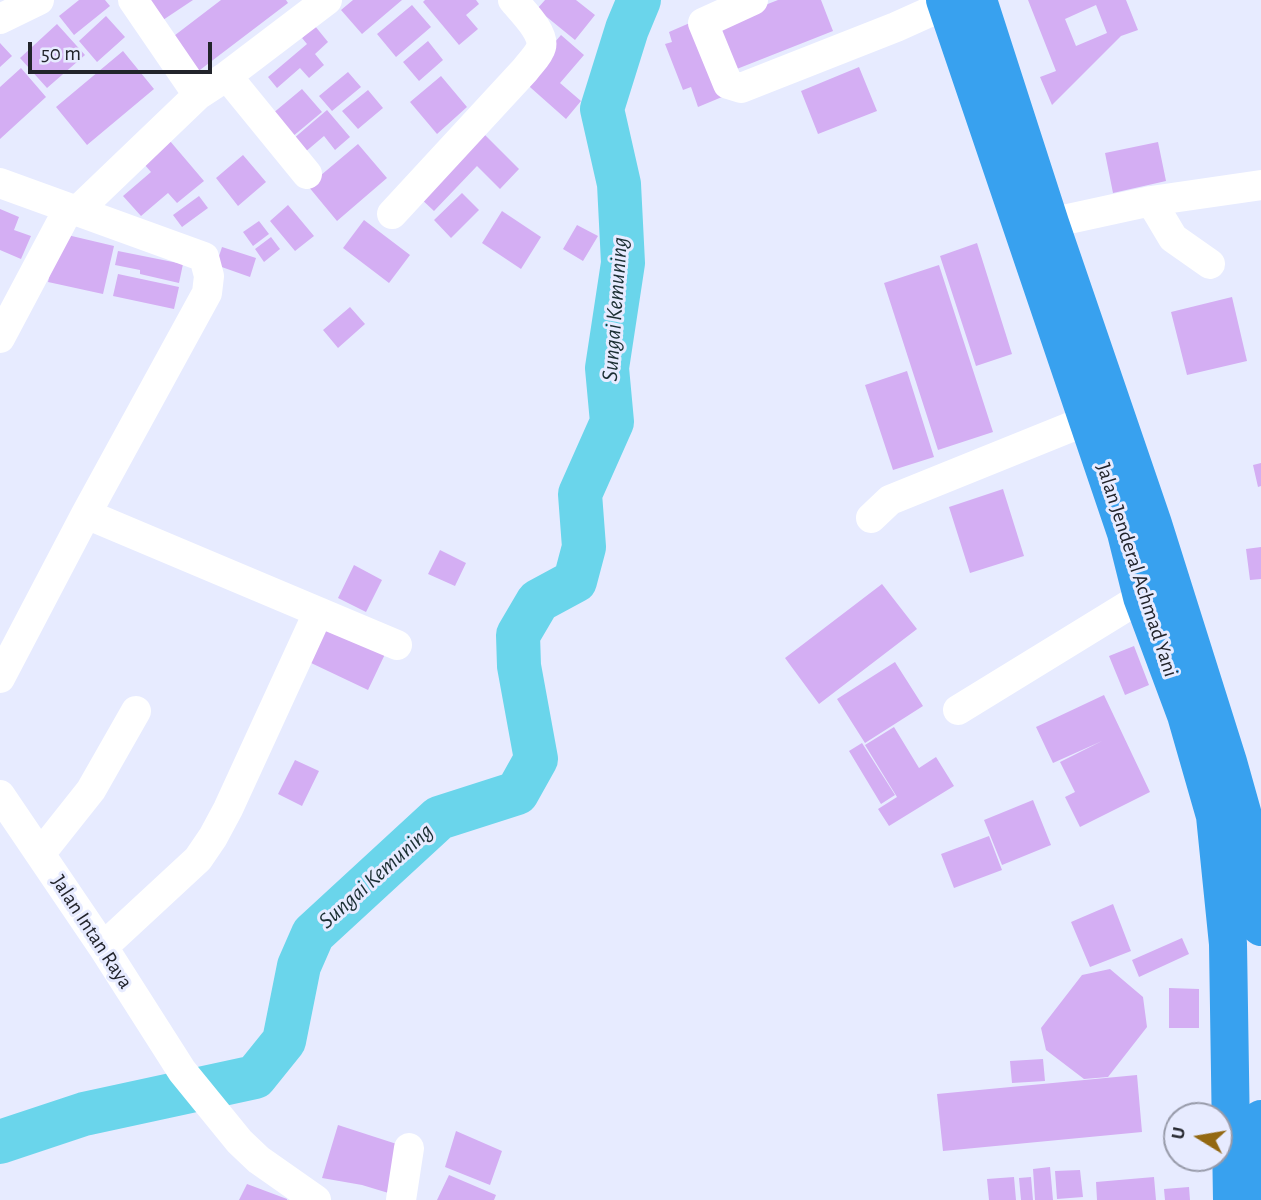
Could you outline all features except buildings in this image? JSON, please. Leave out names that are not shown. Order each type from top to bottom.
[{"type":"highway","name":"Jalan Jenderal Achmad Yani","points":[[957,1],[1050,223],[1153,524],[1244,819],[1261,927]]},
{"type":"highway","name":"Jalan Jenderal Achmad Yani","points":[[957,1],[1126,533],[1142,597],[1186,715],[1215,816],[1228,944],[1232,1200]]},
{"type":"highway","points":[[1261,1119],[1261,1200]]},
{"type":"street","points":[[0,19],[39,0]]},
{"type":"street","points":[[133,0],[198,95]]},
{"type":"street","points":[[0,338],[73,210],[198,95],[327,0]]},
{"type":"street","points":[[392,214],[541,50],[542,41],[538,31],[513,0]]},
{"type":"street","points":[[752,0],[703,23],[728,84],[741,88],[957,1]]},
{"type":"street","points":[[227,76],[307,174]]},
{"type":"street","points":[[0,183],[204,257],[209,276],[207,293],[0,678]]},
{"type":"street","points":[[1050,223],[1152,201],[1261,185]]},
{"type":"street","points":[[1152,201],[1173,238],[1210,264]]},
{"type":"street","points":[[871,518],[890,500],[1088,419]]},
{"type":"street","points":[[86,514],[397,645]]},
{"type":"street","points":[[958,710],[1142,597]]},
{"type":"street","points":[[103,947],[198,859],[213,837],[318,612]]},
{"type":"street","points":[[41,853],[91,790],[136,711]]},
{"type":"street","name":"Jalan Intan Raya","points":[[0,795],[103,947],[182,1071],[239,1141],[260,1160],[316,1200]]},
{"type":"street","points":[[401,1200],[409,1148]]},
{"type":"waterway","name":"Sungai Kemuning","points":[[0,1142],[84,1114],[255,1077],[284,1041],[299,966],[313,934],[439,818],[517,793],[536,759],[519,666],[518,635],[538,601],[575,581],[584,547],[580,494],[612,422],[607,368],[623,263],[619,184],[602,109],[639,0]]}]
